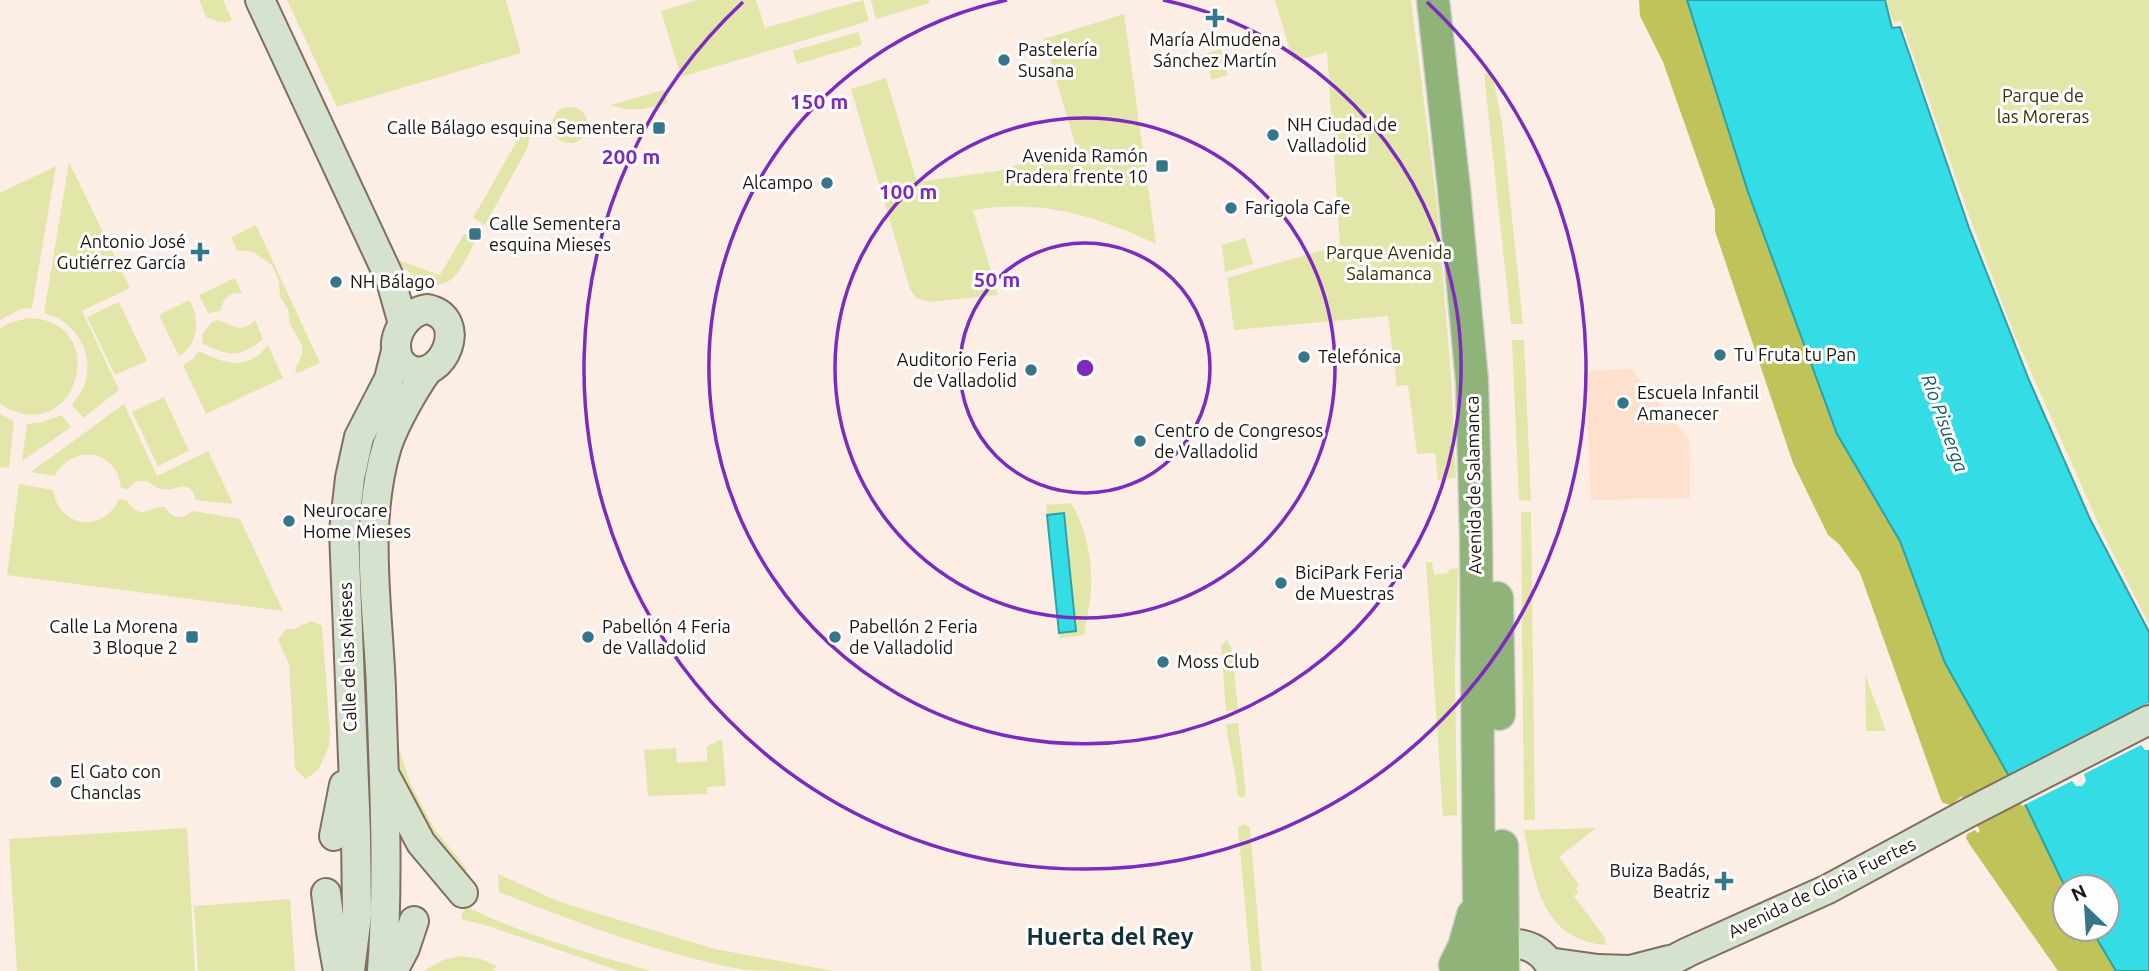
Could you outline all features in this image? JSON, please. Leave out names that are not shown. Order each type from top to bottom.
[{"type":"highway","name":"Avenida de Salamanca","points":[[1433,0],[1472,382],[1476,535],[1479,962]]},
{"type":"highway","name":"Avenida de Salamanca","points":[[1453,0],[1493,387],[1479,962]]},
{"type":"main road","points":[[260,0],[410,317]]},
{"type":"main road","points":[[427,309],[440,314],[450,331],[443,356],[427,371],[407,368],[396,351],[397,337],[410,317],[427,309]]},
{"type":"main road","name":"Calle de las Mieses","points":[[350,971],[357,915],[356,834],[344,531],[350,478],[359,437],[389,379],[396,351]]},
{"type":"main road","name":"Calle de las Mieses","points":[[382,971],[386,920],[383,771],[372,539],[388,445],[415,389],[427,371]]},
{"type":"main road","name":"Avenida de Gloria Fuertes","points":[[1550,966],[1630,970],[1663,965],[1828,889],[2149,720]]},
{"type":"main road","points":[[334,836],[352,756]]},
{"type":"main road","points":[[383,771],[421,843],[463,893]]},
{"type":"main road","points":[[326,893],[338,971]]},
{"type":"main road","points":[[393,971],[414,921]]},
{"type":"main road","points":[[1479,962],[1526,944],[1550,966]]},
{"type":"shaded area","points":[[1639,0],[1687,0],[1748,192],[1837,434],[1900,541],[1945,663],[2027,808],[2058,873],[2051,873],[2051,943],[2099,943],[2116,971],[2058,971],[1966,838],[1967,834],[1975,830],[1977,833],[1980,831],[1962,796],[1951,805],[1941,800],[1860,573],[1839,544],[1828,535],[1793,463],[1715,231],[1715,210],[1663,62],[1640,16]]},
{"type":"shaded area","name":"Escuela Infantil Amanecer","points":[[1631,369],[1689,440],[1690,498],[1591,500],[1586,371]]},
{"type":"green space","points":[[199,0],[223,0],[232,20],[223,23],[206,17]]},
{"type":"green space","points":[[287,0],[506,0],[521,53],[337,107]]},
{"type":"green space","points":[[697,0],[756,0],[765,28],[863,0],[869,21],[681,77],[661,11]]},
{"type":"green space","points":[[871,0],[929,0],[930,3],[876,19]]},
{"type":"green space","name":"Parque Avenida Salamanca","points":[[1275,0],[1411,0],[1437,204],[1456,478],[1438,480],[1435,453],[1417,454],[1408,385],[1397,386],[1388,316],[1234,330],[1227,278],[1340,245],[1327,52],[1293,61]]},
{"type":"green space","name":"Parque de las Moreras","points":[[1885,0],[2149,0],[2149,624],[2103,534],[2015,336],[1972,224],[1901,21],[1894,23]]},
{"type":"green space","points":[[1124,14],[1156,244],[1111,225],[1067,212],[1022,207],[973,210],[998,295],[929,302],[916,298],[910,289],[851,89],[886,78],[917,182],[998,171],[1076,147],[1044,39]]},
{"type":"green space","points":[[858,32],[862,45],[797,64],[793,51]]},
{"type":"green space","points":[[1221,49],[1228,75],[1211,80],[1208,61],[1196,62],[1195,57]]},
{"type":"green space","points":[[1492,73],[1502,122],[1523,324],[1511,324],[1484,74]]},
{"type":"green space","points":[[664,90],[668,103],[640,109],[611,105]]},
{"type":"green space","points":[[570,107],[583,112],[588,125],[583,138],[570,143],[557,138],[552,125],[557,112]]},
{"type":"green space","points":[[527,119],[530,136],[527,149],[485,225],[473,218]]},
{"type":"green space","points":[[69,162],[130,288],[82,311],[119,390],[83,418],[72,405],[83,389],[87,374],[85,351],[74,331],[55,317],[44,313]]},
{"type":"green space","points":[[56,166],[32,308],[21,309],[0,320],[0,193]]},
{"type":"green space","points":[[256,225],[320,363],[297,373],[295,370],[302,354],[302,345],[290,324],[288,310],[280,296],[279,281],[272,265],[253,252],[237,250],[231,237]]},
{"type":"green space","points":[[464,234],[476,240],[460,270],[446,283],[430,284],[422,281],[408,272],[397,260],[440,275]]},
{"type":"green space","points":[[1245,238],[1253,264],[1225,272],[1222,245]]},
{"type":"green space","points":[[235,278],[242,294],[230,295],[221,311],[208,313],[199,295]]},
{"type":"green space","points":[[189,300],[195,315],[196,331],[190,345],[179,356],[159,315]]},
{"type":"green space","points":[[119,302],[147,361],[115,375],[87,317]]},
{"type":"green space","points":[[28,318],[55,324],[71,339],[77,359],[75,380],[65,399],[49,412],[27,414],[0,404],[0,329],[9,323]]},
{"type":"green space","points":[[218,320],[241,328],[255,320],[263,339],[247,350],[234,354],[203,344],[202,335],[211,323]]},
{"type":"green space","points":[[1512,340],[1524,340],[1531,501],[1519,500]]},
{"type":"green space","points":[[268,345],[283,378],[206,414],[183,365],[194,358],[198,351],[227,362],[244,362],[260,354]]},
{"type":"green space","points":[[164,397],[189,451],[158,466],[132,412]]},
{"type":"green space","points":[[124,404],[157,476],[208,451],[233,504],[196,500],[186,487],[162,489],[147,481],[136,481],[128,489],[121,488],[112,465],[93,455],[72,458],[55,476],[31,472]]},
{"type":"green space","points":[[0,414],[14,421],[9,468],[0,467]]},
{"type":"green space","points":[[61,415],[71,427],[22,461],[27,424],[43,422]]},
{"type":"green space","points":[[19,484],[53,490],[57,503],[64,512],[72,519],[82,522],[103,518],[119,499],[127,501],[136,511],[141,512],[165,507],[170,514],[178,517],[193,511],[240,519],[283,611],[7,575]]},
{"type":"green space","points":[[1071,503],[1081,523],[1087,545],[1091,590],[1084,635],[1060,638],[1059,633],[1076,631],[1067,530],[1064,514],[1047,515],[1046,505]]},
{"type":"green space","points":[[1521,512],[1531,512],[1535,820],[1524,820]]},
{"type":"green space","points":[[1426,562],[1432,562],[1434,575],[1458,568],[1455,669],[1457,815],[1443,816]]},
{"type":"green space","points":[[311,621],[322,626],[330,734],[329,746],[319,769],[306,779],[295,769],[289,664],[278,640],[286,629],[294,629]]},
{"type":"green space","points":[[1227,640],[1232,650],[1238,710],[1226,711],[1221,645]]},
{"type":"green space","points":[[1865,674],[1886,731],[1866,731]]},
{"type":"green space","points":[[1238,723],[1246,794],[1243,798],[1238,796],[1226,724]]},
{"type":"green space","points":[[722,739],[726,786],[707,787],[707,794],[648,796],[644,750],[676,748],[677,763],[707,761],[707,746]]},
{"type":"green space","points":[[400,752],[411,785],[435,830],[467,869],[461,877],[404,793],[392,753]]},
{"type":"green space","points":[[1243,824],[1250,827],[1262,971],[1251,971],[1238,827]]},
{"type":"green space","points":[[187,828],[195,971],[17,971],[9,839]]},
{"type":"green space","points":[[1596,828],[1559,857],[1579,885],[1574,896],[1605,938],[1606,945],[1584,941],[1567,932],[1554,920],[1538,888],[1524,830]]},
{"type":"green space","points":[[498,874],[560,902],[715,949],[833,971],[746,970],[683,956],[590,926],[499,892]]},
{"type":"green space","points":[[290,899],[295,971],[198,971],[194,906]]},
{"type":"green space","points":[[465,906],[533,935],[651,971],[620,971],[461,919]]},
{"type":"green space","points":[[460,956],[481,959],[497,966],[492,971],[424,971],[443,960]]},
{"type":"water","name":"Río Pisuerga","points":[[1687,0],[1885,0],[1892,28],[1900,27],[1969,228],[2029,380],[2090,519],[2149,632],[2149,971],[2116,971],[2099,943],[2121,943],[2121,873],[2058,873],[2027,808],[1945,663],[1900,541],[1837,434],[1748,192]]},
{"type":"water","points":[[1064,513],[1076,631],[1059,633],[1047,515]]},
{"type":"pier","points":[[2149,703],[2149,750],[2145,750],[2141,745],[2084,774],[2086,781],[2082,786],[2076,786],[2072,781],[2022,806],[2006,777]]},
{"type":"place","name":"María Almudena Sánchez Martín","points":[[1215,18]]},
{"type":"place","name":"Pastelería Susana","points":[[1004,60]]},
{"type":"place","name":"Calle Bálago esquina Sementera","points":[[659,128]]},
{"type":"place","name":"NH Ciudad de Valladolid","points":[[1273,135]]},
{"type":"place","name":"Avenida Ramón Pradera frente 10","points":[[1162,166]]},
{"type":"place","name":"Alcampo","points":[[827,183]]},
{"type":"place","name":"Farigola Cafe","points":[[1231,208]]},
{"type":"place","name":"Calle Sementera esquina Mieses","points":[[475,234]]},
{"type":"place","name":"Antonio José Gutiérrez García","points":[[200,252]]},
{"type":"place","name":"NH Bálago","points":[[336,282]]},
{"type":"place","name":"Tu Fruta tu Pan","points":[[1720,355]]},
{"type":"place","name":"Telefónica","points":[[1304,357]]},
{"type":"place","name":"Auditorio Feria de Valladolid","points":[[1031,370]]},
{"type":"place","name":"Escuela Infantil Amanecer","points":[[1623,403]]},
{"type":"place","name":"Centro de Congresos de Valladolid","points":[[1140,441]]},
{"type":"place","name":"Neurocare Home Mieses","points":[[289,521]]},
{"type":"place","name":"BiciPark Feria de Muestras","points":[[1281,583]]},
{"type":"place","name":"Calle La Morena 3 Bloque 2","points":[[192,637]]},
{"type":"place","name":"Pabellón 4 Feria de Valladolid","points":[[588,637]]},
{"type":"place","name":"Pabellón 2 Feria de Valladolid","points":[[835,637]]},
{"type":"place","name":"Moss Club","points":[[1163,662]]},
{"type":"place","name":"El Gato con Chanclas","points":[[56,782]]},
{"type":"place","name":"Buiza Badás, Beatriz","points":[[1724,881]]},
{"type":"district","name":"Huerta del Rey","points":[[1110,937]]}]
